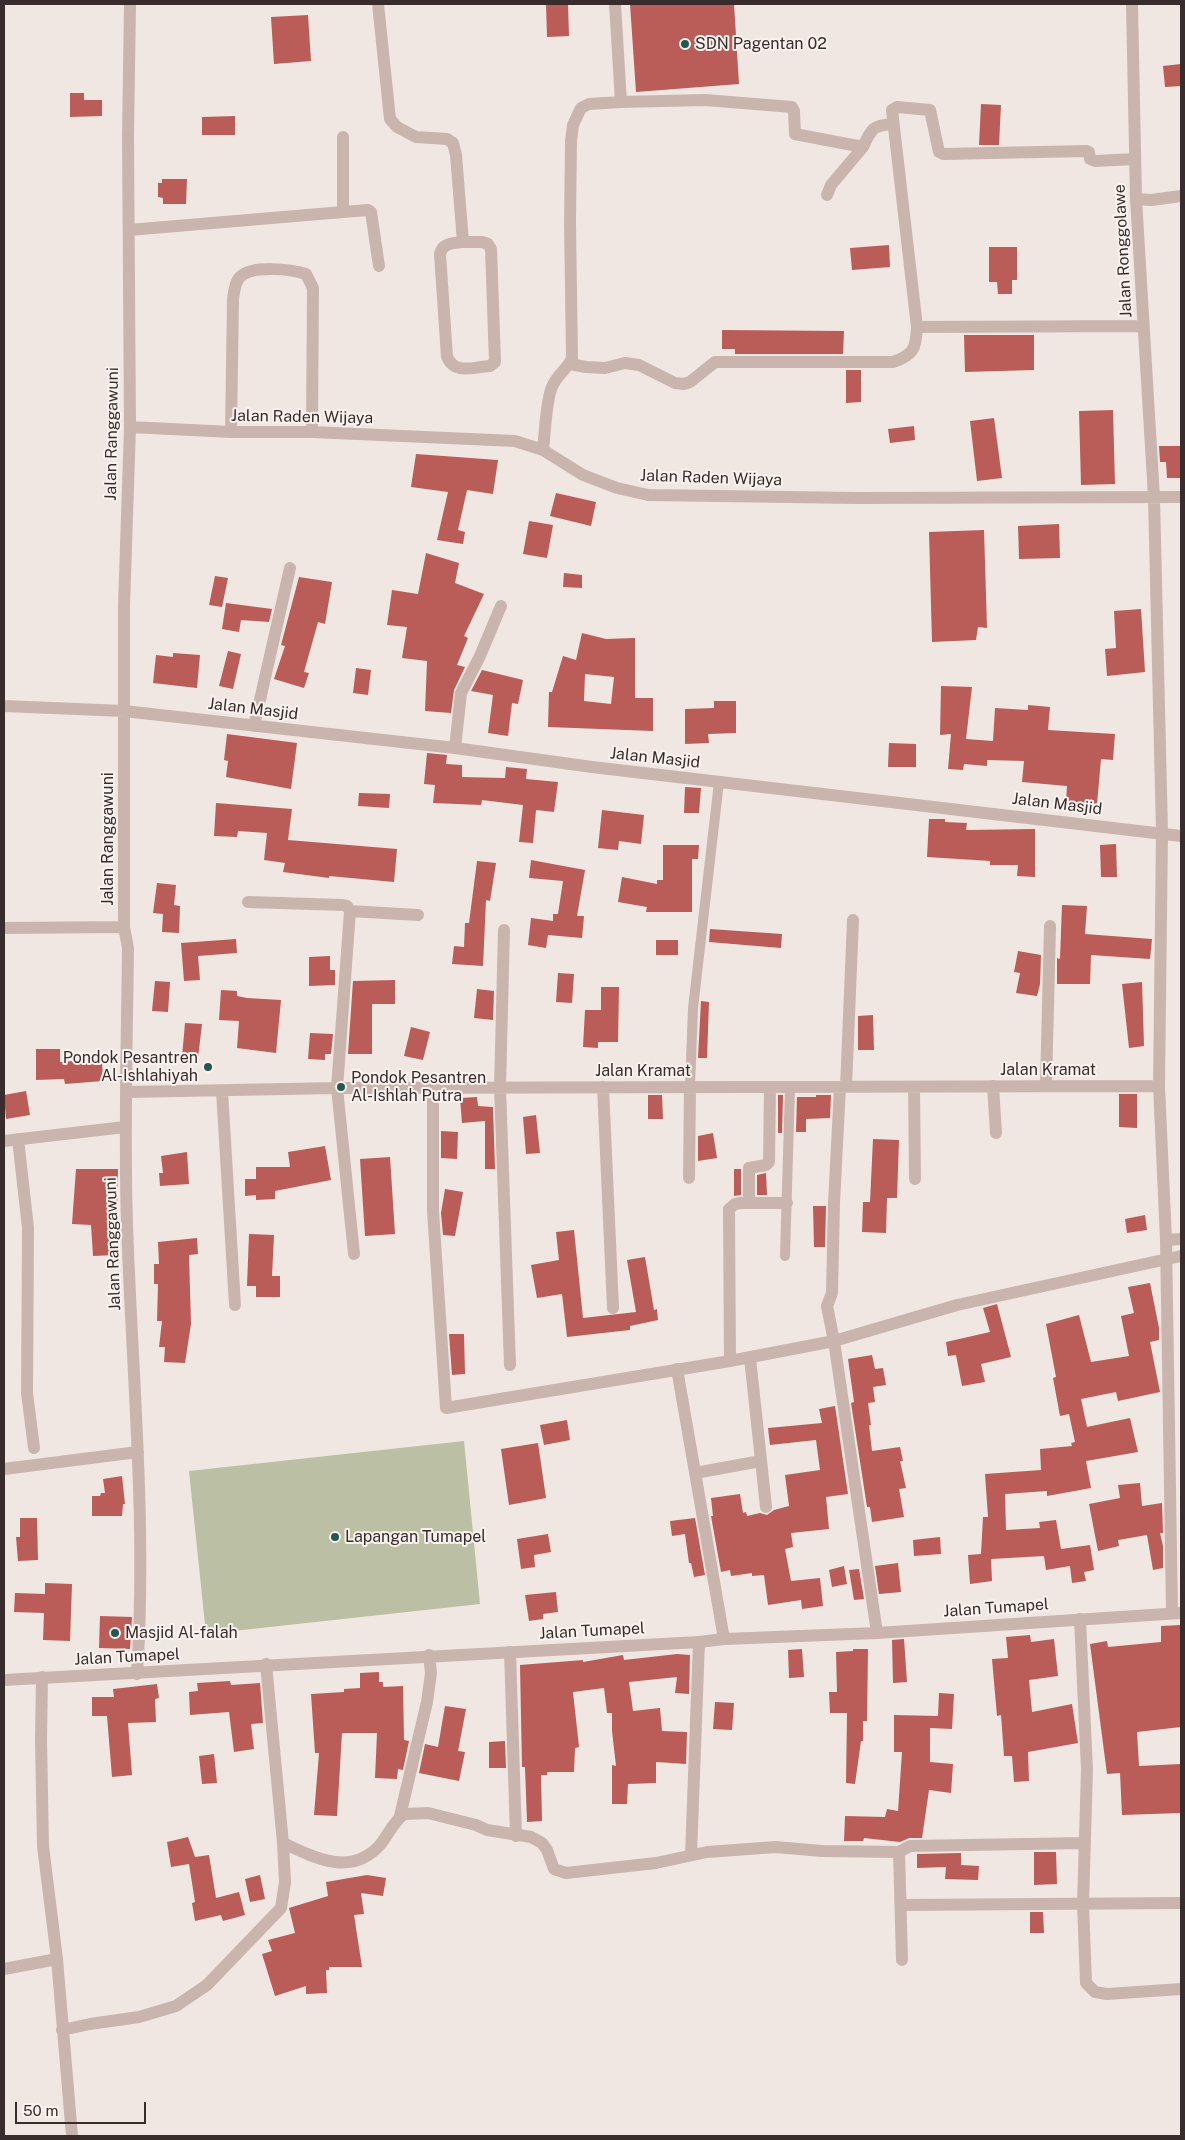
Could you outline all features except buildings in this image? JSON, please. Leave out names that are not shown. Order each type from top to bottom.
[{"type":"street","name":"Jalan Ranggawuni","points":[[130,4],[130,427],[124,606],[124,927],[128,948],[125,1127],[138,1449],[142,1609],[137,1674]]},
{"type":"street","points":[[378,4],[390,119],[398,127],[416,137],[447,139],[453,143],[456,155],[463,242]]},
{"type":"street","points":[[615,4],[621,102]]},
{"type":"street","name":"Jalan Ronggolawe","points":[[1132,4],[1136,199],[1154,497],[1162,833],[1159,1086],[1177,1613]]},
{"type":"street","points":[[543,450],[551,389],[557,376],[567,369],[572,358],[571,141],[573,125],[581,108],[589,104],[705,100],[792,107],[794,111],[795,134],[863,147]]},
{"type":"street","points":[[570,364],[605,368],[625,363],[639,365],[684,384],[690,382],[715,362],[893,362],[904,358],[912,352],[916,344],[917,327],[893,124],[892,110],[895,107],[930,110],[939,152],[943,154],[1087,151],[1089,152],[1090,159],[1095,161],[1135,159]]},
{"type":"street","points":[[827,195],[831,185],[863,147],[873,129],[877,126],[893,124]]},
{"type":"street","points":[[343,137],[343,212]]},
{"type":"street","points":[[1136,199],[1151,200],[1181,196]]},
{"type":"street","points":[[129,230],[368,210],[371,212],[378,266]]},
{"type":"street","points":[[463,242],[482,242],[488,244],[491,249],[495,362],[490,366],[456,368],[451,366],[447,357],[440,254],[441,249],[445,246],[463,242]]},
{"type":"street","points":[[231,432],[233,299],[238,278],[246,273],[288,269],[306,274],[313,288],[312,432]]},
{"type":"street","points":[[917,327],[1143,326]]},
{"type":"street","name":"Jalan Raden Wijaya","points":[[130,427],[231,432],[312,432],[515,441],[543,450],[583,475],[618,488],[648,495],[846,498],[1181,498]]},
{"type":"street","points":[[254,726],[290,568]]},
{"type":"street","points":[[455,748],[461,693],[480,656],[501,606]]},
{"type":"street","name":"Jalan Masjid","points":[[4,706],[124,711],[455,748],[592,767],[1181,836]]},
{"type":"street","points":[[248,902],[343,905],[347,906],[350,911],[337,1088],[354,1254]]},
{"type":"street","points":[[350,911],[418,915]]},
{"type":"street","points":[[853,920],[834,1203],[832,1292],[827,1306],[834,1341],[877,1633]]},
{"type":"street","points":[[1046,1086],[1050,926]]},
{"type":"street","points":[[4,928],[124,927]]},
{"type":"street","points":[[504,930],[500,1088],[510,1365]]},
{"type":"street","points":[[993,1086],[996,1133]]},
{"type":"street","name":"Jalan Kramat","points":[[127,1092],[337,1088],[1159,1086]]},
{"type":"street","points":[[603,1087],[613,1308]]},
{"type":"street","points":[[689,1178],[690,1087]]},
{"type":"street","points":[[749,1203],[749,1168],[766,1165],[769,1162],[770,1087]]},
{"type":"street","points":[[914,1087],[914,1179]]},
{"type":"street","points":[[433,1088],[433,1211],[446,1408],[677,1369],[730,1362],[834,1341],[957,1305],[1166,1250],[1181,1238]]},
{"type":"street","points":[[222,1090],[235,1305]]},
{"type":"street","points":[[4,1141],[125,1127]]},
{"type":"street","points":[[18,1139],[28,1228],[27,1392],[34,1448]]},
{"type":"street","points":[[730,1362],[729,1209],[735,1204],[787,1203]]},
{"type":"street","points":[[1166,1250],[1181,1256]]},
{"type":"street","points":[[750,1358],[766,1507]]},
{"type":"street","points":[[677,1369],[724,1639]]},
{"type":"street","points":[[4,1469],[138,1449]]},
{"type":"street","points":[[695,1473],[761,1461]]},
{"type":"street","name":"Jalan Tumapel","points":[[4,1680],[137,1674],[266,1664],[698,1642],[724,1639],[877,1633],[1177,1613]]},
{"type":"street","points":[[1080,1619],[1087,1770],[1082,1904],[1086,1983],[1095,1992],[1107,1994],[1181,1989]]},
{"type":"street","points":[[691,1855],[698,1642]]},
{"type":"street","points":[[510,1652],[516,1836]]},
{"type":"street","points":[[283,1843],[315,1857],[333,1861],[363,1860],[372,1854],[386,1838],[400,1816],[427,1702],[431,1672],[429,1655]]},
{"type":"street","points":[[62,2030],[140,2017],[176,2006],[207,1985],[281,1908],[284,1882],[283,1843],[266,1664]]},
{"type":"street","points":[[42,1677],[43,1846],[57,1959],[72,2136]]},
{"type":"street","points":[[400,1816],[408,1812],[428,1813],[476,1825],[487,1830],[531,1838],[542,1843],[547,1850],[554,1869],[566,1873],[656,1863],[707,1852],[776,1847],[822,1851],[899,1852],[910,1846],[1084,1843]]},
{"type":"street","points":[[899,1852],[902,1905],[902,1960]]},
{"type":"street","points":[[902,1905],[1181,1903]]},
{"type":"street","points":[[4,1970],[57,1959]]},
{"type":"lane","points":[[690,1087],[693,1008],[719,782]]},
{"type":"lane","points":[[785,1256],[790,1087]]},
{"type":"green space","name":"Lapangan Tumapel","points":[[464,1441],[480,1604],[206,1634],[189,1471]]},
{"type":"place","name":"SDN Pagentan 02","points":[[685,44]]},
{"type":"place","name":"Pondok Pesantren Al-Ishlahiyah","points":[[208,1067]]},
{"type":"place","name":"Pondok Pesantren Al-Ishlah Putra","points":[[341,1087]]},
{"type":"place","name":"Lapangan Tumapel","points":[[335,1537]]},
{"type":"place","name":"Masjid Al-falah","points":[[115,1633]]}]
